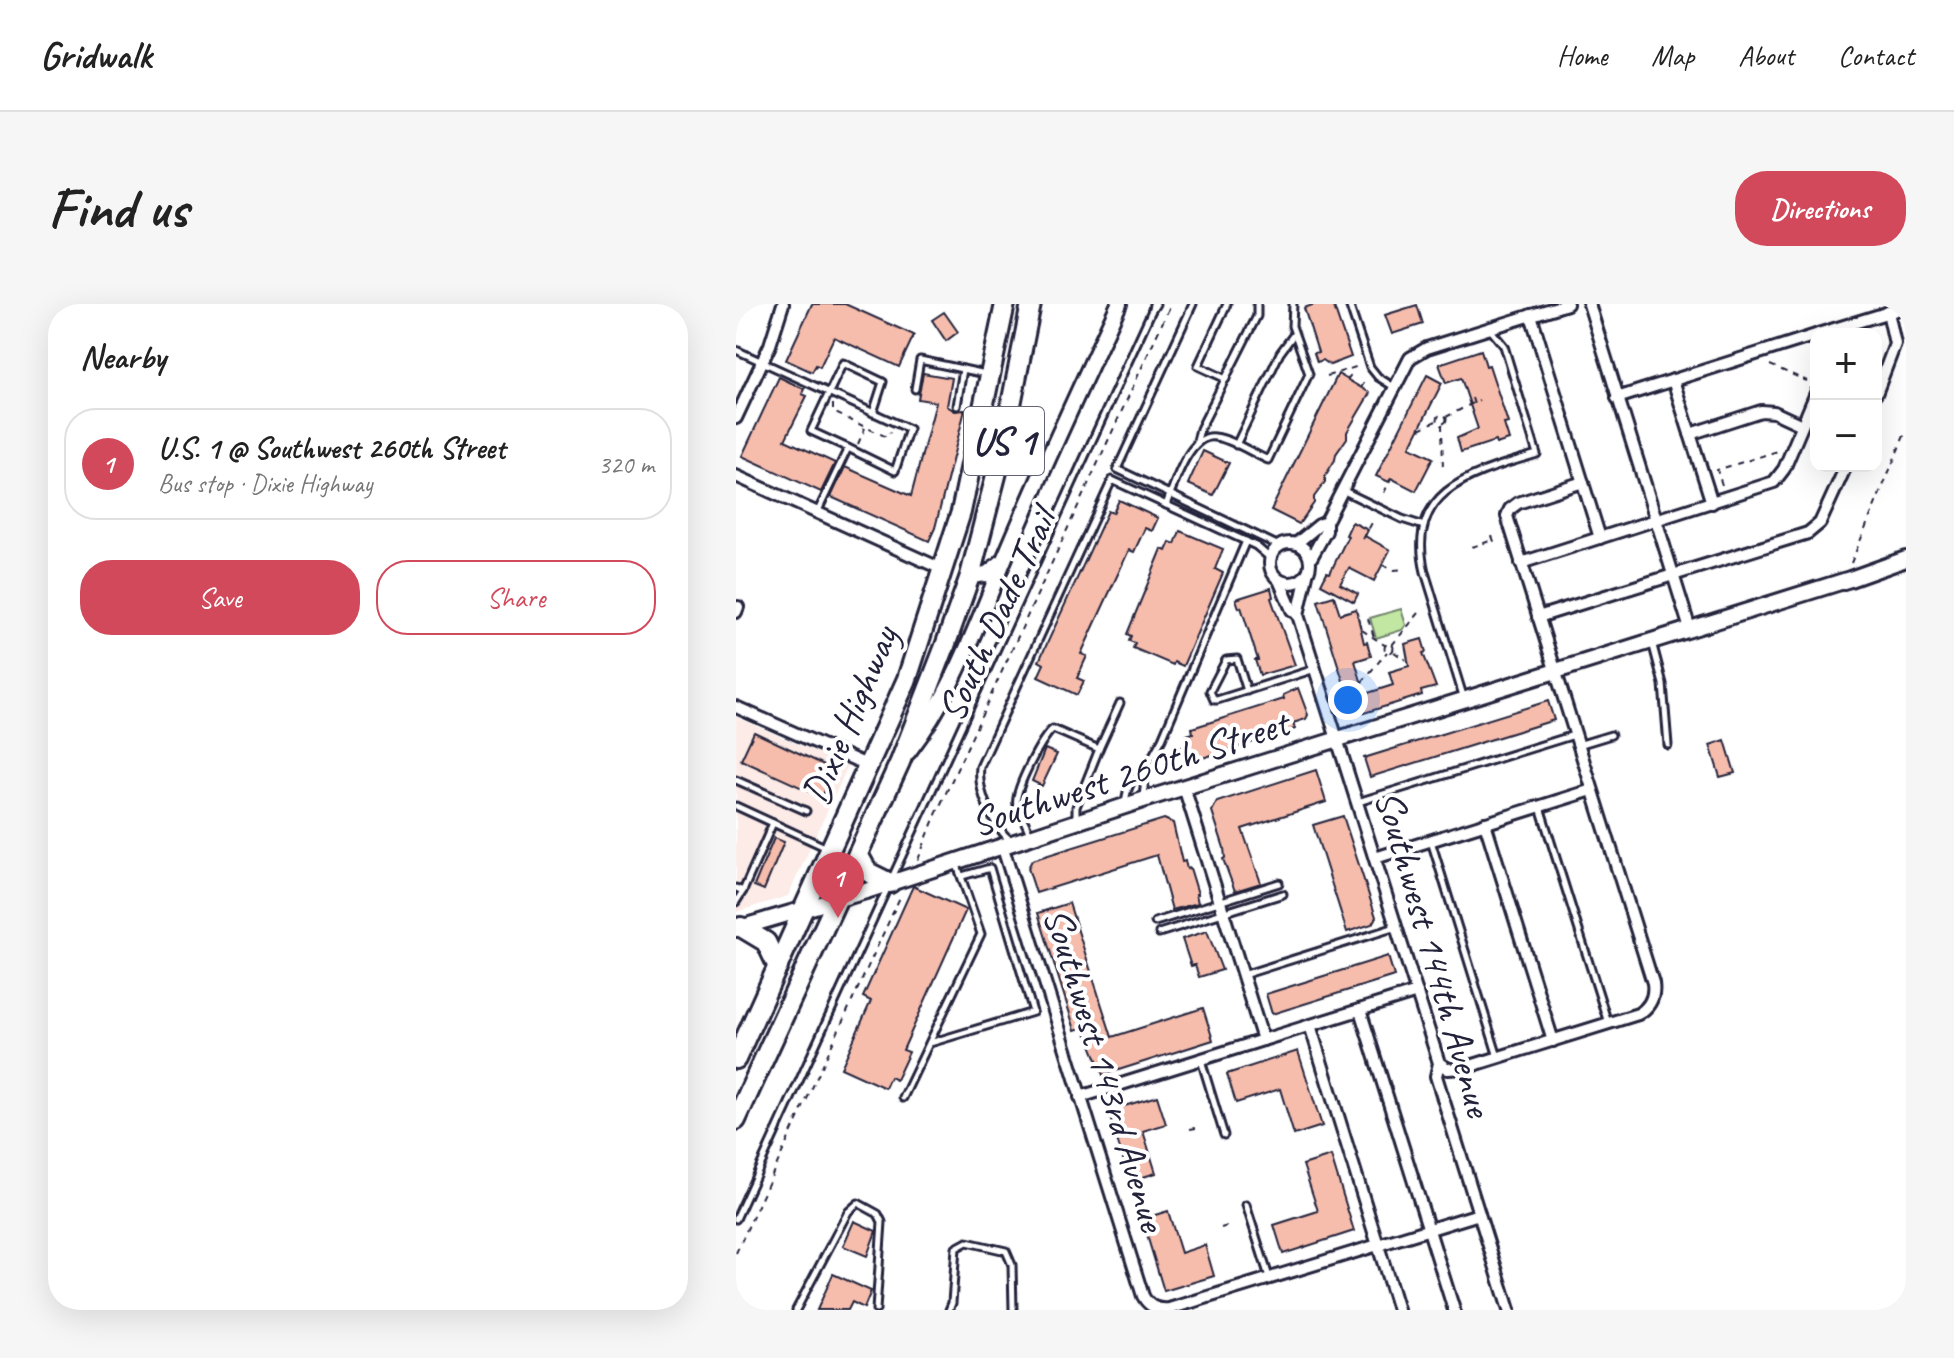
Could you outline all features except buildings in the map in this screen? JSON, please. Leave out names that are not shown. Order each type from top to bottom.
[{"type":"highway","name":"US 1","points":[[944,570],[961,512],[991,375],[1002,304]]},
{"type":"highway","name":"US 1","points":[[900,762],[970,576],[1000,460],[1031,304]]},
{"type":"highway","points":[[944,570],[970,576]]},
{"type":"highway","name":"Dixie Highway","points":[[736,1059],[907,679],[944,570]]},
{"type":"highway","name":"Dixie Highway","points":[[736,1120],[900,762]]},
{"type":"highway","points":[[858,854],[868,872],[897,885]]},
{"type":"highway","points":[[738,928],[766,942],[778,967]]},
{"type":"street","points":[[736,418],[773,336],[783,304]]},
{"type":"street","points":[[900,762],[934,714],[966,648],[1119,304]]},
{"type":"street","points":[[1298,615],[1311,558],[1326,531],[1326,522],[1407,363],[1415,354],[1567,304]]},
{"type":"street","points":[[1589,304],[1690,629]]},
{"type":"street","points":[[1840,328],[1906,307]]},
{"type":"street","points":[[1882,378],[1895,344],[1888,312]]},
{"type":"street","points":[[1531,315],[1600,538]]},
{"type":"street","points":[[1617,398],[1810,338]]},
{"type":"street","points":[[1673,380],[1712,503]]},
{"type":"street","points":[[1521,563],[1774,482],[1784,469],[1813,400]]},
{"type":"street","points":[[1690,434],[1761,411],[1774,412],[1802,425]]},
{"type":"street","points":[[1538,617],[1815,528],[1826,512],[1843,472]]},
{"type":"street","points":[[736,476],[944,570]]},
{"type":"street","points":[[1439,1063],[1448,1069],[1458,1069],[1498,1058],[1642,1012],[1652,999],[1654,989],[1508,522],[1510,509],[1518,503],[1583,482]]},
{"type":"street","points":[[1307,575],[1290,583],[1279,580],[1271,570],[1270,558],[1279,546],[1297,543],[1326,522]]},
{"type":"street","points":[[1297,543],[1306,549],[1311,558]]},
{"type":"street","name":"Southwest 260th Street","points":[[738,928],[897,885],[1031,836],[1906,559]]},
{"type":"street","points":[[970,576],[987,574],[1003,562]]},
{"type":"street","name":"Southwest 144th Avenue","points":[[1279,580],[1292,610],[1298,615],[1358,802],[1439,1063],[1436,1076],[1509,1310]]},
{"type":"street","points":[[736,707],[869,766]]},
{"type":"street","points":[[1184,787],[1263,1040]]},
{"type":"street","points":[[1375,858],[1592,790]]},
{"type":"street","points":[[1485,823],[1553,1041]]},
{"type":"street","name":"Southwest 143rd Avenue","points":[[1007,844],[1080,1097],[1143,1296],[1154,1307],[1169,1309],[1269,1278]]},
{"type":"street","points":[[1080,1097],[1417,992]]},
{"type":"street","points":[[1360,1010],[1454,1310]]},
{"type":"street","points":[[1310,1025],[1398,1310]]},
{"type":"street","points":[[1269,1278],[1479,1214]]},
{"type":"lane","points":[[1007,844],[994,821],[981,784],[980,767],[1193,304]]},
{"type":"lane","points":[[1226,379],[1198,366],[1227,304]]},
{"type":"lane","points":[[1197,442],[1200,429],[1257,316],[1257,304]]},
{"type":"lane","points":[[1166,505],[1191,449],[1205,438],[1216,437],[1268,460],[1309,374],[1294,334],[1291,319],[1293,304]]},
{"type":"lane","points":[[1349,304],[1370,367],[1378,377],[1394,387]]},
{"type":"lane","points":[[736,1219],[897,885],[1153,306]]},
{"type":"lane","points":[[1464,700],[1425,572],[1421,546],[1424,526],[1436,503],[1459,481],[1537,454],[1504,346],[1489,328]]},
{"type":"lane","points":[[1236,445],[1280,353],[1294,334]]},
{"type":"lane","points":[[736,350],[829,391],[873,413],[909,429],[895,471],[811,431],[829,391],[843,363],[883,382],[873,413]]},
{"type":"lane","points":[[915,389],[920,360],[991,375]]},
{"type":"lane","points":[[957,406],[963,369]]},
{"type":"lane","points":[[817,513],[848,448]]},
{"type":"lane","points":[[1117,469],[1279,546]]},
{"type":"lane","points":[[1112,480],[1246,541],[1270,558]]},
{"type":"lane","points":[[1343,490],[1402,519],[1424,526]]},
{"type":"lane","points":[[1143,800],[1146,768],[1162,739],[1246,541]]},
{"type":"lane","points":[[1651,642],[1663,684],[1668,745]]},
{"type":"lane","points":[[1247,691],[1237,659],[1226,660],[1210,691],[1211,698],[1217,700],[1247,691],[1316,669]]},
{"type":"lane","points":[[1076,822],[1075,810],[1120,703]]},
{"type":"lane","points":[[1031,836],[1016,802],[1022,779],[1044,737],[1056,729],[1099,749]]},
{"type":"lane","points":[[1358,802],[1576,740],[1611,735]]},
{"type":"lane","points":[[1125,806],[1126,789],[1135,776],[1146,768]]},
{"type":"lane","points":[[736,780],[806,811]]},
{"type":"lane","points":[[736,806],[831,850]]},
{"type":"lane","points":[[1540,806],[1608,1024]]},
{"type":"lane","points":[[736,902],[773,823]]},
{"type":"lane","points":[[1431,840],[1498,1058]]},
{"type":"lane","points":[[903,1098],[981,934],[956,861]]},
{"type":"lane","points":[[930,1043],[1033,1012],[990,868],[962,876]]},
{"type":"lane","points":[[1159,933],[1279,883]]},
{"type":"lane","points":[[736,888],[743,891]]},
{"type":"lane","points":[[1155,922],[1283,894]]},
{"type":"lane","points":[[1243,975],[1397,927]]},
{"type":"lane","points":[[1200,1059],[1224,1135]]},
{"type":"lane","points":[[796,1310],[848,1212],[858,1203],[878,1214],[882,1222],[876,1310]]},
{"type":"lane","points":[[1246,1205],[1269,1278]]},
{"type":"lane","points":[[949,1310],[956,1248],[967,1242],[1006,1251],[1012,1265],[1013,1310]]},
{"type":"path","name":"South Dade Trail","points":[[916,864],[1171,304]]},
{"type":"path","points":[[1327,376],[1360,365]]},
{"type":"path","points":[[1770,365],[1807,381]]},
{"type":"path","points":[[1347,369],[1350,376],[1347,380]]},
{"type":"path","points":[[1361,388],[1367,377]]},
{"type":"path","points":[[1472,400],[1475,407]]},
{"type":"path","points":[[1443,471],[1442,424],[1446,422],[1446,417],[1472,400],[1479,400]]},
{"type":"path","points":[[833,403],[833,412],[887,437],[892,427]]},
{"type":"path","points":[[1420,429],[1438,421],[1441,415],[1446,417]]},
{"type":"path","points":[[1438,421],[1442,424]]},
{"type":"path","points":[[857,446],[866,427]]},
{"type":"path","points":[[1851,563],[1906,431]]},
{"type":"path","points":[[1722,485],[1717,470],[1778,451]]},
{"type":"path","points":[[1384,493],[1390,480]]},
{"type":"path","points":[[1363,539],[1373,521]]},
{"type":"path","points":[[1472,547],[1493,540]]},
{"type":"path","points":[[1383,565],[1394,570],[1404,569]]},
{"type":"path","points":[[1362,630],[1386,646],[1392,645],[1419,613]]},
{"type":"path","points":[[1368,619],[1374,638]]},
{"type":"path","points":[[1392,645],[1393,651]]},
{"type":"path","points":[[1386,646],[1387,652]]},
{"type":"path","points":[[1362,682],[1387,652],[1393,651],[1406,660]]},
{"type":"path","points":[[736,1253],[883,929],[897,885]]},
{"type":"path","points":[[1190,1129],[1196,1128]]},
{"type":"path","points":[[1221,1228],[1227,1226]]},
{"type":"shaded area","points":[[736,717],[848,766],[788,896],[736,912]]},
{"type":"green space","points":[[1401,609],[1406,625],[1402,630],[1376,638],[1370,618]]},
{"type":"place","name":"U.S. 1 @ Southwest 260th Street","points":[[838,918]]}]
